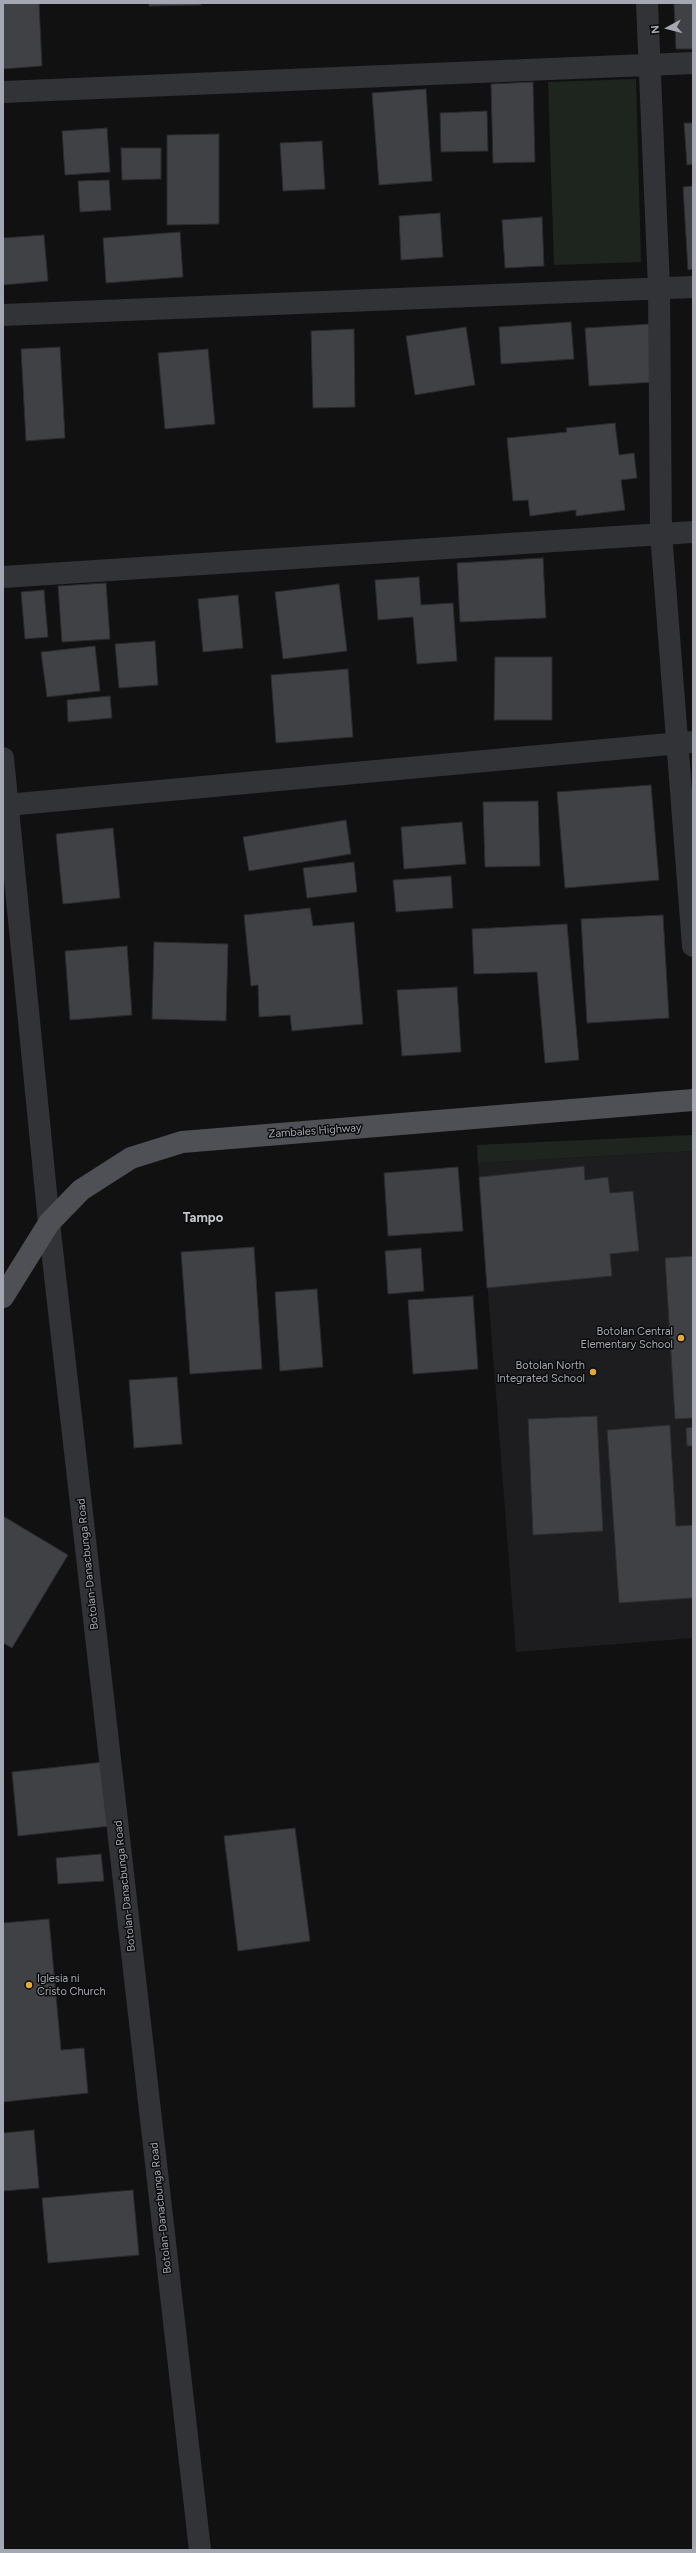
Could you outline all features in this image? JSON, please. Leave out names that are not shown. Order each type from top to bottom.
[{"type":"main road","name":"Zambales Highway","points":[[3,1297],[50,1223],[81,1190],[130,1158],[182,1142],[693,1100]]},
{"type":"street","points":[[647,3],[659,287],[662,533],[685,742],[693,946]]},
{"type":"street","points":[[3,92],[693,63]]},
{"type":"street","points":[[3,315],[659,287],[693,287]]},
{"type":"street","points":[[3,577],[693,532]]},
{"type":"street","points":[[8,805],[685,742]]},
{"type":"street","name":"Botolan-Danacbunga Road","points":[[3,758],[50,1223],[200,2550]]},
{"type":"shaded area","points":[[636,79],[641,262],[554,265],[548,82]]},
{"type":"shaded area","points":[[693,1135],[693,1151],[478,1163],[477,1145]]},
{"type":"shaded area","name":"Botolan North Integrated School","points":[[693,1151],[693,1638],[516,1652],[478,1163]]},
{"type":"building","points":[[3,3],[39,3],[42,66],[3,69]]},
{"type":"building","points":[[149,3],[201,3],[201,5],[149,6]]},
{"type":"building","points":[[693,3],[693,49],[676,49],[674,4]]},
{"type":"building","points":[[533,82],[535,162],[493,163],[491,84]]},
{"type":"building","points":[[426,89],[432,181],[379,185],[372,93]]},
{"type":"building","points":[[487,111],[488,151],[441,152],[440,113]]},
{"type":"building","points":[[684,123],[693,123],[693,164],[687,165]]},
{"type":"building","points":[[107,128],[110,172],[65,175],[62,131]]},
{"type":"building","points":[[219,134],[219,224],[167,225],[167,135]]},
{"type":"building","points":[[322,141],[325,189],[283,191],[280,143]]},
{"type":"building","points":[[121,148],[161,148],[161,179],[122,180]]},
{"type":"building","points":[[109,180],[111,210],[80,212],[78,181]]},
{"type":"building","points":[[693,186],[693,269],[688,270],[683,187]]},
{"type":"building","points":[[440,213],[443,257],[401,260],[399,216]]},
{"type":"building","points":[[542,217],[544,266],[505,268],[502,220]]},
{"type":"building","points":[[180,232],[183,277],[106,283],[103,238]]},
{"type":"building","points":[[44,235],[48,281],[3,285],[3,238]]},
{"type":"building","points":[[571,322],[574,359],[501,364],[499,327]]},
{"type":"building","points":[[651,324],[655,382],[589,386],[585,328]]},
{"type":"building","points":[[466,327],[475,385],[415,395],[406,336]]},
{"type":"building","points":[[354,329],[355,407],[313,408],[311,331]]},
{"type":"building","points":[[60,347],[65,438],[26,441],[21,349]]},
{"type":"building","points":[[208,349],[215,424],[165,429],[158,353]]},
{"type":"building","points":[[615,423],[619,455],[634,453],[637,478],[621,480],[625,510],[576,516],[576,510],[530,516],[528,500],[513,501],[507,438],[567,432],[566,428]]},
{"type":"building","points":[[543,558],[546,618],[460,622],[457,563]]},
{"type":"building","points":[[419,577],[421,605],[453,603],[457,661],[417,664],[413,617],[378,620],[375,580]]},
{"type":"building","points":[[106,583],[110,639],[62,642],[58,586]]},
{"type":"building","points":[[339,584],[347,651],[283,659],[275,592]]},
{"type":"building","points":[[44,590],[48,637],[25,639],[21,592]]},
{"type":"building","points":[[238,595],[243,648],[203,652],[198,599]]},
{"type":"building","points":[[155,641],[158,685],[119,688],[115,644]]},
{"type":"building","points":[[95,646],[100,691],[47,697],[41,652]]},
{"type":"building","points":[[495,657],[552,657],[552,720],[494,720]]},
{"type":"building","points":[[348,669],[353,737],[276,743],[271,675]]},
{"type":"building","points":[[110,696],[112,718],[68,722],[67,700]]},
{"type":"building","points":[[651,785],[659,880],[565,888],[557,792]]},
{"type":"building","points":[[538,801],[540,866],[485,867],[483,802]]},
{"type":"building","points":[[346,820],[351,854],[249,871],[243,837]]},
{"type":"building","points":[[462,822],[466,864],[404,869],[401,827]]},
{"type":"building","points":[[113,828],[120,898],[63,904],[56,834]]},
{"type":"building","points":[[354,862],[357,892],[307,898],[303,868]]},
{"type":"building","points":[[451,876],[453,908],[396,912],[393,880]]},
{"type":"building","points":[[310,908],[313,926],[354,922],[363,1024],[292,1031],[290,1015],[259,1017],[258,985],[251,986],[244,915]]},
{"type":"building","points":[[663,915],[669,1018],[587,1023],[581,919]]},
{"type":"building","points":[[567,924],[579,1060],[545,1063],[537,972],[474,974],[472,929]]},
{"type":"building","points":[[154,942],[228,944],[226,1021],[152,1019]]},
{"type":"building","points":[[127,946],[132,1015],[70,1020],[65,951]]},
{"type":"building","points":[[457,987],[461,1052],[402,1056],[397,990]]},
{"type":"building","points":[[584,1166],[585,1180],[608,1177],[610,1193],[633,1191],[639,1251],[610,1254],[612,1276],[487,1288],[479,1177]]},
{"type":"building","points":[[458,1167],[463,1231],[388,1236],[384,1173]]},
{"type":"building","points":[[254,1247],[262,1369],[190,1374],[181,1252]]},
{"type":"building","points":[[421,1248],[424,1291],[388,1294],[385,1251]]},
{"type":"building","name":"Botolan Central Elementary School","points":[[693,1256],[693,1418],[675,1419],[665,1258]]},
{"type":"building","points":[[317,1289],[323,1367],[280,1371],[275,1292]]},
{"type":"building","points":[[473,1296],[478,1369],[413,1374],[408,1300]]},
{"type":"building","points":[[177,1377],[182,1444],[134,1448],[129,1380]]},
{"type":"building","points":[[597,1416],[603,1531],[533,1535],[528,1419]]},
{"type":"building","points":[[670,1425],[676,1526],[693,1525],[693,1598],[619,1603],[607,1430]]},
{"type":"building","points":[[693,1427],[693,1446],[687,1446],[686,1428]]},
{"type":"building","points":[[3,1516],[68,1555],[12,1648],[3,1643]]},
{"type":"building","points":[[104,1762],[111,1826],[18,1836],[12,1772]]},
{"type":"building","points":[[295,1828],[310,1941],[238,1951],[224,1836]]},
{"type":"building","points":[[101,1854],[104,1881],[58,1884],[56,1858]]},
{"type":"building","name":"Iglesia ni Cristo Church","points":[[49,1919],[61,2050],[84,2048],[88,2093],[3,2102],[3,1923]]},
{"type":"building","points":[[34,2130],[39,2188],[3,2191],[3,2133]]},
{"type":"building","points":[[133,2190],[139,2255],[48,2263],[42,2198]]},
{"type":"place","name":"Botolan Central Elementary School","points":[[681,1338]]},
{"type":"place","name":"Botolan North Integrated School","points":[[593,1372]]},
{"type":"place","name":"Iglesia ni Cristo Church","points":[[29,1985]]},
{"type":"district","name":"Tampo","points":[[203,1218]]}]
